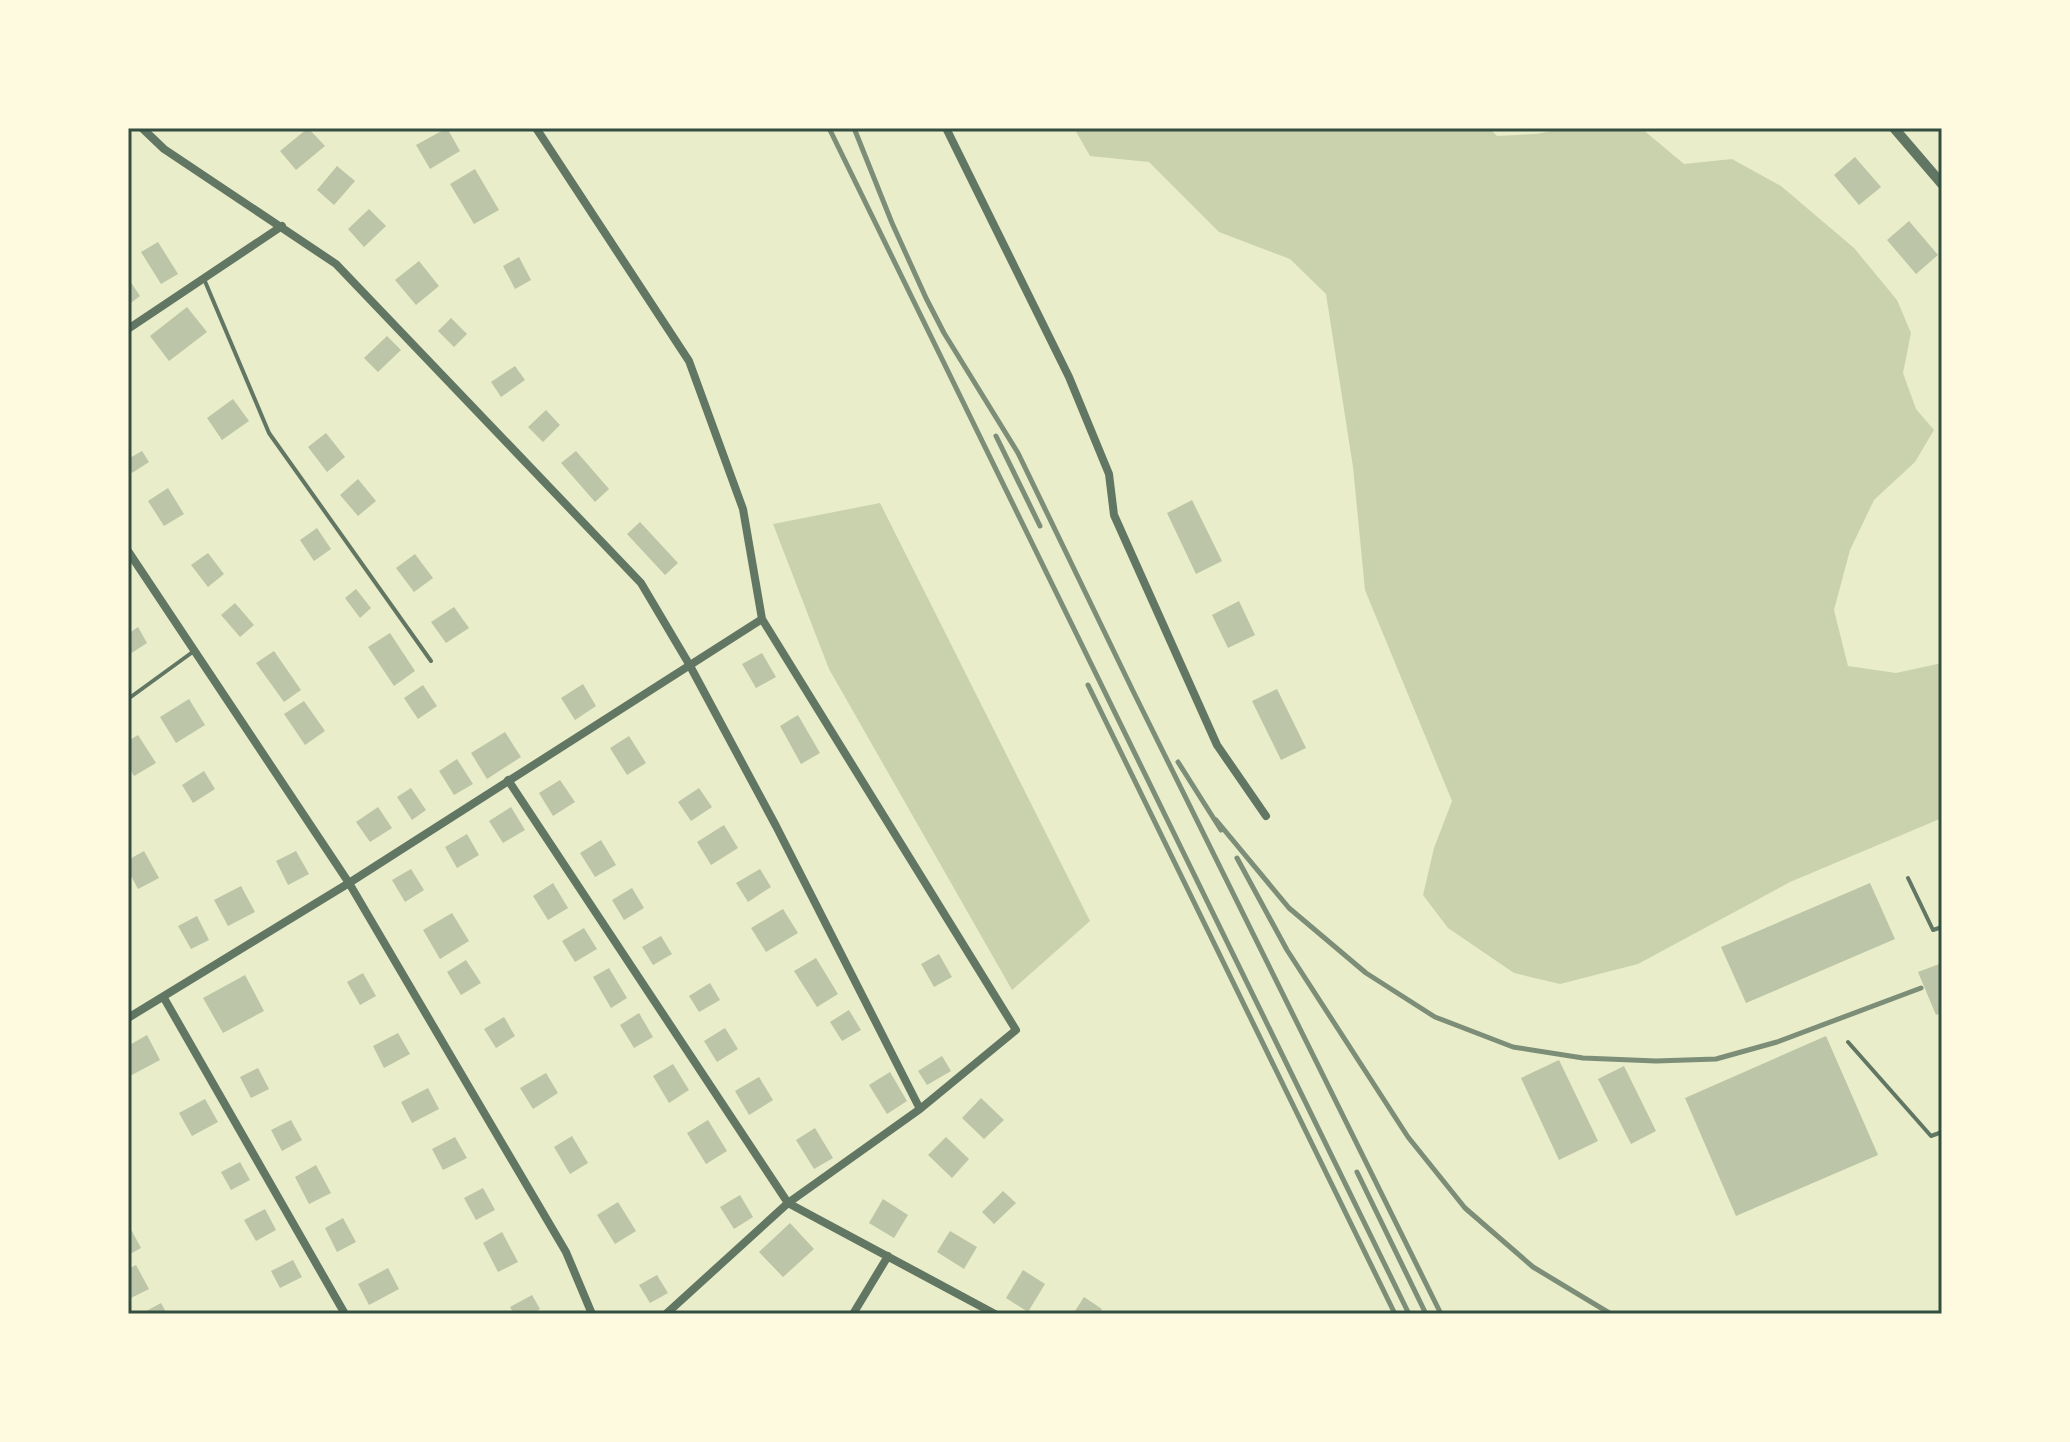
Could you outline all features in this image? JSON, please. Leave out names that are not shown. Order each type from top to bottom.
[{"type":"street","points":[[142,128],[164,149],[336,264],[641,583],[689,664],[776,826],[920,1109]]},
{"type":"street","points":[[536,128],[689,361],[743,509],[762,619],[1016,1030],[920,1109],[788,1203],[666,1314]]},
{"type":"street","points":[[946,128],[1069,377],[1109,474],[1114,515],[1217,745],[1266,816]]},
{"type":"street","points":[[1894,128],[1942,184]]},
{"type":"street","points":[[128,329],[282,226]]},
{"type":"street","points":[[128,551],[349,883],[566,1252],[592,1314]]},
{"type":"street","points":[[128,1018],[349,883],[762,619]]},
{"type":"street","points":[[508,780],[788,1203],[995,1314]]},
{"type":"street","points":[[164,998],[345,1314]]},
{"type":"street","points":[[853,1314],[888,1256]]},
{"type":"lane","points":[[204,279],[269,433],[431,661]]},
{"type":"lane","points":[[128,699],[194,651]]},
{"type":"lane","points":[[1908,878],[1933,930],[1942,927]]},
{"type":"lane","points":[[1848,1042],[1931,1136],[1942,1132]]},
{"type":"green space","points":[[1074,128],[1489,128],[1497,136],[1536,134],[1567,128],[1641,128],[1684,164],[1732,159],[1781,186],[1854,248],[1897,300],[1911,333],[1903,373],[1916,409],[1934,430],[1915,462],[1874,500],[1850,550],[1834,610],[1848,666],[1896,673],[1942,663],[1942,818],[1790,882],[1638,964],[1560,984],[1514,973],[1448,928],[1423,895],[1434,848],[1452,801],[1365,590],[1353,467],[1326,294],[1290,259],[1219,232],[1149,162],[1090,156]]},
{"type":"green space","points":[[880,503],[1090,921],[1012,990],[829,669],[773,524]]},
{"type":"building","points":[[308,128],[325,146],[296,170],[280,151]]},
{"type":"building","points":[[447,128],[460,151],[430,169],[416,145]]},
{"type":"building","points":[[1855,157],[1881,187],[1859,205],[1834,175]]},
{"type":"building","points":[[337,166],[355,181],[334,205],[317,190]]},
{"type":"building","points":[[475,169],[499,210],[474,224],[450,184]]},
{"type":"building","points":[[369,209],[386,226],[364,247],[348,229]]},
{"type":"building","points":[[1909,221],[1938,255],[1916,274],[1887,240]]},
{"type":"building","points":[[158,242],[178,274],[161,284],[141,252]]},
{"type":"building","points":[[519,257],[531,280],[515,289],[503,266]]},
{"type":"building","points":[[419,261],[439,286],[416,305],[395,280]]},
{"type":"building","points":[[128,278],[140,296],[128,305]]},
{"type":"building","points":[[187,307],[207,332],[169,361],[150,336]]},
{"type":"building","points":[[451,318],[467,334],[454,347],[438,331]]},
{"type":"building","points":[[387,336],[401,350],[378,372],[364,358]]},
{"type":"building","points":[[515,366],[525,380],[501,397],[491,382]]},
{"type":"building","points":[[233,399],[249,421],[222,440],[207,418]]},
{"type":"building","points":[[546,410],[560,425],[543,442],[528,427]]},
{"type":"building","points":[[326,433],[345,457],[327,472],[308,447]]},
{"type":"building","points":[[142,451],[149,462],[132,473],[128,459]]},
{"type":"building","points":[[576,451],[609,489],[595,502],[561,463]]},
{"type":"building","points":[[358,479],[376,501],[358,516],[340,495]]},
{"type":"building","points":[[168,488],[184,514],[164,526],[148,501]]},
{"type":"building","points":[[1192,500],[1222,561],[1196,574],[1167,513]]},
{"type":"building","points":[[640,522],[678,563],[665,575],[627,534]]},
{"type":"building","points":[[317,528],[331,549],[314,561],[300,540]]},
{"type":"building","points":[[208,553],[224,574],[208,587],[191,565]]},
{"type":"building","points":[[415,554],[433,578],[414,592],[396,568]]},
{"type":"building","points":[[356,589],[371,608],[360,618],[345,598]]},
{"type":"building","points":[[1239,601],[1255,635],[1228,648],[1212,615]]},
{"type":"building","points":[[235,603],[254,625],[240,637],[221,615]]},
{"type":"building","points":[[454,607],[469,628],[446,643],[431,622]]},
{"type":"building","points":[[138,627],[147,643],[130,654],[128,634]]},
{"type":"building","points":[[390,633],[415,671],[394,686],[368,647]]},
{"type":"building","points":[[274,651],[301,690],[284,702],[256,663]]},
{"type":"building","points":[[762,653],[776,677],[756,688],[742,664]]},
{"type":"building","points":[[583,684],[596,706],[575,720],[561,698]]},
{"type":"building","points":[[423,685],[437,706],[418,719],[404,698]]},
{"type":"building","points":[[1277,689],[1306,748],[1281,760],[1252,701]]},
{"type":"building","points":[[189,699],[205,725],[176,743],[160,717]]},
{"type":"building","points":[[304,701],[325,731],[305,745],[284,714]]},
{"type":"building","points":[[798,715],[820,753],[801,764],[780,726]]},
{"type":"building","points":[[505,732],[521,757],[487,779],[471,753]]},
{"type":"building","points":[[138,735],[156,763],[134,776],[128,766],[128,741]]},
{"type":"building","points":[[629,736],[646,763],[627,775],[610,748]]},
{"type":"building","points":[[457,759],[473,784],[454,795],[439,771]]},
{"type":"building","points":[[204,771],[215,789],[193,803],[182,785]]},
{"type":"building","points":[[560,780],[575,802],[553,816],[539,793]]},
{"type":"building","points":[[411,788],[426,810],[412,820],[397,797]]},
{"type":"building","points":[[699,788],[712,807],[691,821],[678,802]]},
{"type":"building","points":[[378,807],[392,828],[370,842],[356,822]]},
{"type":"building","points":[[511,807],[525,830],[503,843],[489,821]]},
{"type":"building","points":[[724,825],[738,848],[711,865],[697,842]]},
{"type":"building","points":[[467,834],[479,855],[457,868],[445,847]]},
{"type":"building","points":[[601,840],[616,865],[595,877],[580,853]]},
{"type":"building","points":[[144,851],[159,878],[138,889],[128,870],[128,860]]},
{"type":"building","points":[[296,851],[309,874],[288,885],[276,861]]},
{"type":"building","points":[[411,869],[424,890],[405,902],[392,880]]},
{"type":"building","points":[[760,869],[771,887],[748,902],[736,883]]},
{"type":"building","points":[[553,883],[568,908],[548,920],[533,896]]},
{"type":"building","points":[[1870,883],[1895,939],[1746,1003],[1721,947]]},
{"type":"building","points":[[241,886],[255,912],[228,926],[214,900]]},
{"type":"building","points":[[632,888],[644,908],[624,920],[612,900]]},
{"type":"building","points":[[783,909],[798,933],[766,952],[751,928]]},
{"type":"building","points":[[452,913],[469,941],[440,959],[423,930]]},
{"type":"building","points":[[197,916],[209,940],[191,949],[178,926]]},
{"type":"building","points":[[584,928],[597,949],[575,962],[562,941]]},
{"type":"building","points":[[661,936],[672,954],[653,965],[642,947]]},
{"type":"building","points":[[939,954],[952,977],[934,987],[921,964]]},
{"type":"building","points":[[816,958],[838,994],[817,1007],[794,971]]},
{"type":"building","points":[[466,960],[481,983],[461,995],[447,972]]},
{"type":"building","points":[[1942,963],[1942,1013],[1936,1015],[1918,972]]},
{"type":"building","points":[[609,968],[627,998],[611,1008],[593,977]]},
{"type":"building","points":[[363,973],[376,996],[360,1005],[347,982]]},
{"type":"building","points":[[245,975],[264,1011],[223,1033],[203,998]]},
{"type":"building","points":[[710,983],[720,1000],[699,1012],[689,996]]},
{"type":"building","points":[[849,1010],[861,1030],[842,1041],[830,1022]]},
{"type":"building","points":[[639,1013],[653,1037],[634,1048],[620,1025]]},
{"type":"building","points":[[504,1017],[515,1036],[496,1048],[484,1029]]},
{"type":"building","points":[[725,1028],[738,1049],[717,1062],[704,1041]]},
{"type":"building","points":[[398,1033],[410,1054],[384,1068],[373,1046]]},
{"type":"building","points":[[147,1035],[160,1060],[128,1077],[128,1046]]},
{"type":"building","points":[[1826,1036],[1878,1155],[1736,1216],[1685,1098]]},
{"type":"building","points":[[942,1056],[951,1071],[927,1085],[918,1071]]},
{"type":"building","points":[[1559,1060],[1598,1141],[1559,1160],[1521,1078]]},
{"type":"building","points":[[673,1064],[689,1090],[669,1103],[653,1076]]},
{"type":"building","points":[[1624,1066],[1656,1131],[1631,1144],[1598,1079]]},
{"type":"building","points":[[258,1068],[269,1089],[251,1098],[240,1077]]},
{"type":"building","points":[[890,1072],[907,1101],[887,1114],[869,1085]]},
{"type":"building","points":[[546,1073],[558,1093],[533,1109],[520,1088]]},
{"type":"building","points":[[759,1077],[773,1100],[749,1115],[735,1091]]},
{"type":"building","points":[[428,1088],[439,1109],[412,1123],[401,1102]]},
{"type":"building","points":[[981,1098],[1004,1120],[984,1139],[962,1118]]},
{"type":"building","points":[[205,1099],[218,1122],[192,1136],[179,1113]]},
{"type":"building","points":[[291,1120],[302,1140],[282,1151],[271,1130]]},
{"type":"building","points":[[708,1120],[727,1151],[706,1164],[687,1133]]},
{"type":"building","points":[[815,1128],[833,1158],[814,1169],[796,1140]]},
{"type":"building","points":[[572,1136],[588,1163],[570,1174],[554,1147]]},
{"type":"building","points":[[455,1137],[467,1158],[443,1170],[432,1149]]},
{"type":"building","points":[[946,1137],[969,1159],[952,1178],[928,1155]]},
{"type":"building","points":[[240,1162],[250,1180],[231,1190],[221,1172]]},
{"type":"building","points":[[316,1165],[331,1193],[309,1204],[295,1177]]},
{"type":"building","points":[[483,1188],[495,1210],[476,1220],[464,1198]]},
{"type":"building","points":[[1003,1191],[1016,1203],[994,1224],[982,1212]]},
{"type":"building","points":[[740,1195],[753,1217],[734,1229],[720,1207]]},
{"type":"building","points":[[883,1199],[908,1215],[894,1238],[869,1223]]},
{"type":"building","points":[[618,1202],[636,1231],[615,1244],[597,1215]]},
{"type":"building","points":[[265,1209],[276,1230],[256,1241],[244,1220]]},
{"type":"building","points":[[343,1218],[356,1242],[337,1252],[325,1228]]},
{"type":"building","points":[[790,1223],[814,1249],[783,1277],[759,1252]]},
{"type":"building","points":[[128,1224],[141,1248],[128,1255]]},
{"type":"building","points":[[950,1231],[977,1247],[964,1269],[937,1252]]},
{"type":"building","points":[[502,1232],[518,1262],[498,1272],[483,1243]]},
{"type":"building","points":[[293,1260],[302,1277],[280,1288],[271,1271]]},
{"type":"building","points":[[136,1265],[149,1289],[131,1298],[128,1293],[128,1269]]},
{"type":"building","points":[[388,1268],[399,1289],[369,1305],[358,1284]]},
{"type":"building","points":[[1023,1270],[1045,1284],[1028,1312],[1006,1298]]},
{"type":"building","points":[[657,1275],[668,1293],[650,1303],[639,1285]]},
{"type":"building","points":[[532,1295],[540,1309],[531,1314],[514,1314],[510,1307]]},
{"type":"building","points":[[1084,1297],[1102,1309],[1099,1314],[1073,1314]]},
{"type":"building","points":[[161,1303],[167,1314],[141,1314]]},
{"type":"railway","points":[[829,128],[1409,1314]]},
{"type":"railway","points":[[854,128],[926,298],[1018,453],[1441,1314]]},
{"type":"railway","points":[[996,436],[1040,526]]},
{"type":"railway","points":[[1088,685],[1395,1314]]},
{"type":"railway","points":[[1178,762],[1221,830]]},
{"type":"railway","points":[[1216,820],[1289,908],[1366,973],[1435,1017],[1513,1047],[1583,1058],[1656,1061],[1716,1059],[1777,1042],[1921,988]]},
{"type":"railway","points":[[1237,858],[1287,950],[1408,1137],[1465,1208],[1533,1267],[1611,1314]]},
{"type":"railway","points":[[1357,1172],[1426,1314]]}]
